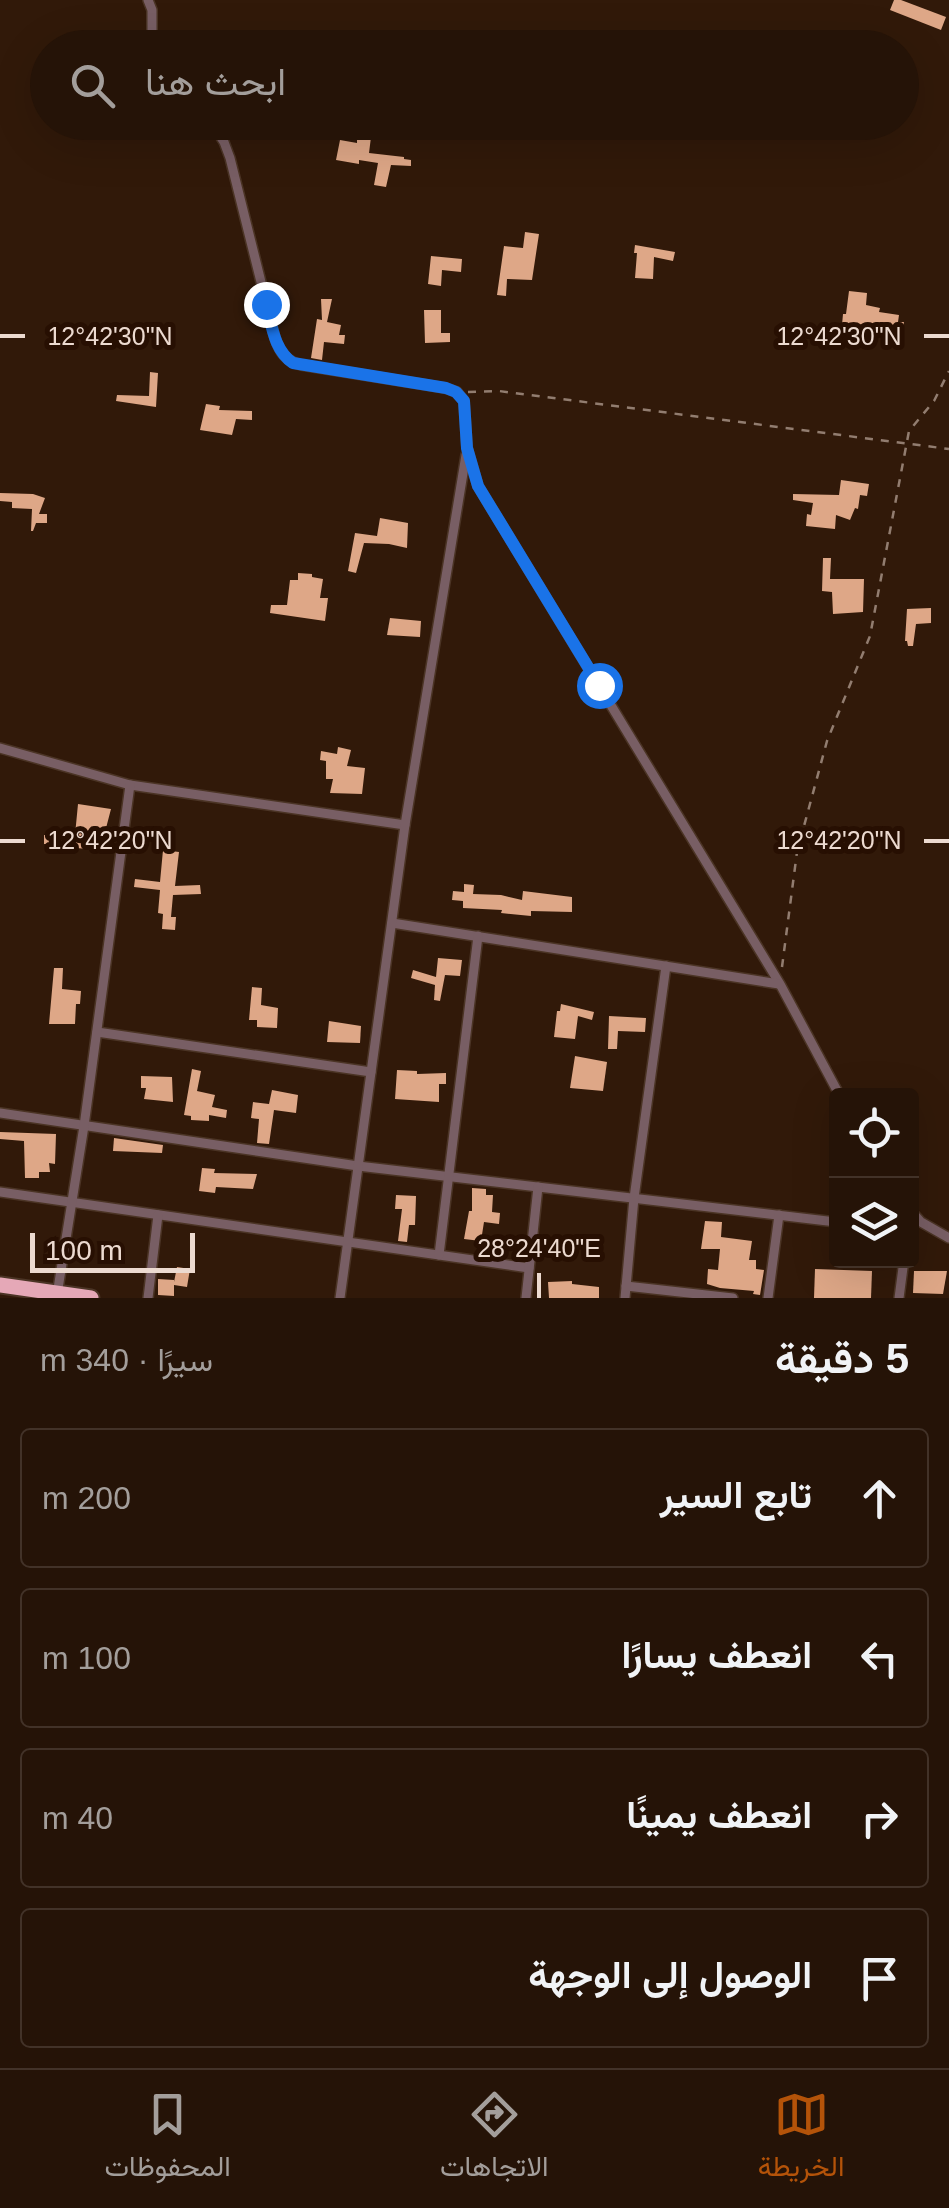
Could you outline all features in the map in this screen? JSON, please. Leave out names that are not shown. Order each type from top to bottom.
[{"type":"highway","points":[[0,1285],[91,1298]]},
{"type":"street","points":[[148,0],[152,30]]},
{"type":"street","points":[[223,140],[281,353],[301,365],[446,388],[456,392],[466,406],[467,448],[405,824],[340,1298]]},
{"type":"street","points":[[467,448],[478,486],[780,984],[836,1088]]},
{"type":"street","points":[[0,748],[130,785],[405,824]]},
{"type":"street","points":[[56,1296],[84,1126],[130,785]]},
{"type":"street","points":[[392,923],[780,984]]},
{"type":"street","points":[[439,1255],[478,936]]},
{"type":"street","points":[[625,1298],[634,1198],[666,966]]},
{"type":"street","points":[[97,1032],[371,1072]]},
{"type":"street","points":[[0,1113],[358,1166],[829,1221]]},
{"type":"street","points":[[526,1298],[538,1187]]},
{"type":"street","points":[[0,1192],[529,1268]]},
{"type":"street","points":[[148,1298],[158,1214]]},
{"type":"street","points":[[768,1298],[779,1215]]},
{"type":"street","points":[[919,1223],[949,1238]]},
{"type":"street","points":[[899,1298],[903,1268]]},
{"type":"street","points":[[626,1286],[733,1298]]},
{"type":"path","points":[[780,984],[796,852],[827,741],[870,636],[909,431],[934,401],[949,371]]},
{"type":"path","points":[[456,392],[499,391],[949,449]]},
{"type":"building","points":[[894,0],[946,17],[941,30],[890,10]]},
{"type":"building","points":[[340,140],[371,140],[369,153],[404,157],[411,160],[411,166],[391,165],[386,187],[374,185],[378,163],[336,160]]},
{"type":"building","points":[[525,232],[539,234],[532,280],[507,279],[506,296],[497,295],[504,246],[523,248]]},
{"type":"building","points":[[635,245],[675,252],[673,261],[654,257],[653,279],[635,278]]},
{"type":"building","points":[[431,256],[462,259],[461,272],[442,270],[441,286],[428,284]]},
{"type":"building","points":[[849,291],[867,293],[866,305],[899,315],[898,322],[904,322],[899,347],[884,345],[887,329],[842,325]]},
{"type":"building","points":[[321,299],[332,299],[327,322],[341,325],[339,335],[345,335],[344,344],[324,342],[322,360],[311,358],[317,319],[322,320]]},
{"type":"building","points":[[424,310],[441,310],[441,333],[450,333],[450,342],[425,343]]},
{"type":"building","points":[[150,372],[158,373],[156,407],[116,401],[117,395],[149,396]]},
{"type":"building","points":[[206,404],[220,406],[219,410],[252,411],[252,420],[236,419],[232,435],[200,430]]},
{"type":"building","points":[[841,480],[869,484],[867,496],[860,495],[858,509],[855,508],[850,520],[836,515],[835,529],[806,526],[813,503],[793,500],[793,494],[839,495]]},
{"type":"building","points":[[0,493],[45,498],[39,514],[47,514],[47,523],[36,523],[31,531],[32,509],[12,508],[12,502],[0,501]]},
{"type":"building","points":[[380,518],[408,523],[407,548],[364,543],[356,573],[348,571],[355,533],[377,536]]},
{"type":"building","points":[[823,558],[831,558],[830,579],[864,579],[863,612],[833,614],[832,592],[822,591]]},
{"type":"building","points":[[298,573],[323,579],[320,598],[328,598],[325,621],[270,613],[271,605],[287,605],[290,580],[298,580]]},
{"type":"building","points":[[931,608],[931,623],[916,624],[913,646],[908,646],[907,609]]},
{"type":"building","points":[[390,618],[421,621],[420,637],[387,635]]},
{"type":"building","points":[[338,747],[351,750],[347,766],[365,768],[362,794],[330,793],[333,779],[326,779],[326,761],[320,760],[321,751],[337,754]]},
{"type":"building","points":[[78,804],[111,809],[105,848],[44,844],[44,835],[75,835]]},
{"type":"building","points":[[163,850],[179,852],[175,886],[200,885],[201,894],[173,895],[171,917],[176,917],[175,930],[162,929],[163,914],[158,913],[160,890],[134,887],[135,879],[160,882]]},
{"type":"building","points":[[464,884],[474,885],[473,894],[522,900],[523,891],[572,897],[572,912],[531,911],[531,916],[463,908],[463,901],[452,900],[453,891],[464,892]]},
{"type":"building","points":[[438,958],[462,960],[460,976],[445,975],[440,1001],[434,1000],[435,985],[411,978],[413,970],[436,977]]},
{"type":"building","points":[[54,968],[63,968],[62,989],[81,991],[75,1024],[49,1024]]},
{"type":"building","points":[[252,987],[262,988],[261,1005],[278,1008],[277,1028],[257,1027],[257,1020],[249,1020]]},
{"type":"building","points":[[561,1004],[594,1012],[592,1020],[578,1016],[575,1039],[554,1037]]},
{"type":"building","points":[[609,1016],[646,1018],[645,1032],[618,1031],[617,1049],[608,1049]]},
{"type":"building","points":[[329,1021],[361,1026],[360,1043],[327,1042]]},
{"type":"building","points":[[575,1056],[607,1062],[603,1091],[570,1088]]},
{"type":"building","points":[[192,1069],[201,1071],[197,1091],[215,1095],[212,1107],[227,1110],[226,1118],[209,1115],[209,1121],[191,1120],[191,1116],[184,1115]]},
{"type":"building","points":[[397,1070],[446,1073],[446,1084],[439,1084],[439,1102],[395,1099]]},
{"type":"building","points":[[141,1076],[172,1077],[173,1102],[144,1099],[146,1088],[141,1088]]},
{"type":"building","points":[[272,1090],[298,1095],[296,1113],[274,1110],[269,1144],[257,1143],[259,1119],[251,1118],[253,1102],[269,1104]]},
{"type":"building","points":[[0,1132],[56,1134],[55,1164],[49,1163],[50,1172],[39,1172],[39,1178],[25,1178],[24,1141],[0,1139]]},
{"type":"building","points":[[114,1138],[163,1145],[162,1153],[113,1151]]},
{"type":"building","points":[[202,1168],[215,1169],[214,1173],[257,1174],[253,1189],[216,1187],[215,1193],[199,1191]]},
{"type":"building","points":[[472,1188],[486,1189],[486,1195],[493,1195],[492,1212],[500,1213],[499,1224],[484,1222],[481,1241],[464,1239],[472,1211]]},
{"type":"building","points":[[396,1195],[416,1196],[415,1225],[409,1225],[407,1242],[398,1241],[402,1209],[395,1209]]},
{"type":"building","points":[[705,1221],[722,1222],[721,1237],[752,1241],[749,1260],[756,1260],[756,1269],[764,1270],[760,1295],[707,1284],[708,1269],[718,1270],[720,1249],[701,1249]]},
{"type":"building","points":[[177,1267],[190,1269],[187,1287],[174,1285],[174,1296],[158,1295],[158,1279],[174,1282]]},
{"type":"building","points":[[815,1269],[872,1271],[871,1298],[814,1298]]},
{"type":"building","points":[[914,1271],[947,1271],[943,1294],[913,1293]]},
{"type":"building","points":[[572,1281],[599,1287],[599,1298],[549,1298],[548,1282]]},
{"type":"route","points":[[266,304],[281,353],[293,363],[446,388],[461,396],[466,406],[467,448],[478,486],[599,685]]}]
